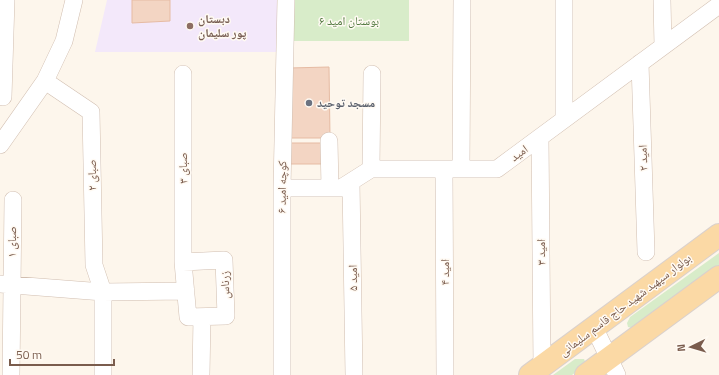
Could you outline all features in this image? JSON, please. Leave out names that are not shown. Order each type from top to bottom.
[{"type":"main road","name":"بولوار سپهبد شهید حاج قاسم سلیمانی","points":[[536,371],[719,235]]},
{"type":"main road","points":[[586,375],[613,366],[719,277]]},
{"type":"street","points":[[6,0],[1,98],[34,97]]},
{"type":"street","points":[[0,145],[45,81],[64,40],[74,0]]},
{"type":"street","name":"کوچه امید ۶","points":[[282,375],[282,188],[286,0]]},
{"type":"street","points":[[461,169],[462,0]]},
{"type":"street","points":[[564,0],[564,120]]},
{"type":"street","points":[[662,0],[663,46]]},
{"type":"street","name":"امید","points":[[372,169],[497,169],[719,5]]},
{"type":"street","name":"امید ۲","points":[[640,63],[646,252]]},
{"type":"street","name":"صبای ۳","points":[[182,74],[183,262]]},
{"type":"street","points":[[282,188],[341,188],[372,169],[372,74]]},
{"type":"street","name":"صبای ۲","points":[[45,81],[91,112],[94,265],[103,292]]},
{"type":"street","name":"امید ۳","points":[[536,371],[540,137]]},
{"type":"street","points":[[329,141],[330,188]]},
{"type":"street","name":"امید ۴","points":[[444,169],[445,375]]},
{"type":"street","name":"امید ۵","points":[[351,182],[354,375]]},
{"type":"street","name":"صبای ۱","points":[[12,375],[6,284],[13,200]]},
{"type":"street","name":"زرناس","points":[[224,260],[226,316],[188,317],[183,262],[224,260]]},
{"type":"street","points":[[6,284],[103,292],[186,291]]},
{"type":"street","points":[[103,292],[103,375]]},
{"type":"street","points":[[201,375],[202,317]]},
{"type":"street","points":[[594,327],[613,366]]},
{"type":"shaded area","name":"دبستان پور سلیمان","points":[[107,0],[278,0],[279,52],[95,52]]},
{"type":"green space","name":"بوستان امید ۶","points":[[290,0],[409,0],[409,41],[289,41]]},
{"type":"green space","points":[[719,253],[719,267],[632,328],[628,327],[627,323],[630,317]]},
{"type":"green space","points":[[575,359],[584,359],[586,364],[572,375],[553,375]]},
{"type":"building","points":[[132,0],[170,0],[170,21],[132,23]]},
{"type":"building","name":"مسجد توحید","points":[[329,67],[330,138],[289,138],[289,68]]},
{"type":"building","points":[[286,143],[325,143],[325,164],[287,164]]},
{"type":"place","name":"دبستان پور سلیمان","points":[[190,26]]},
{"type":"place","name":"مسجد توحید","points":[[309,103]]}]
